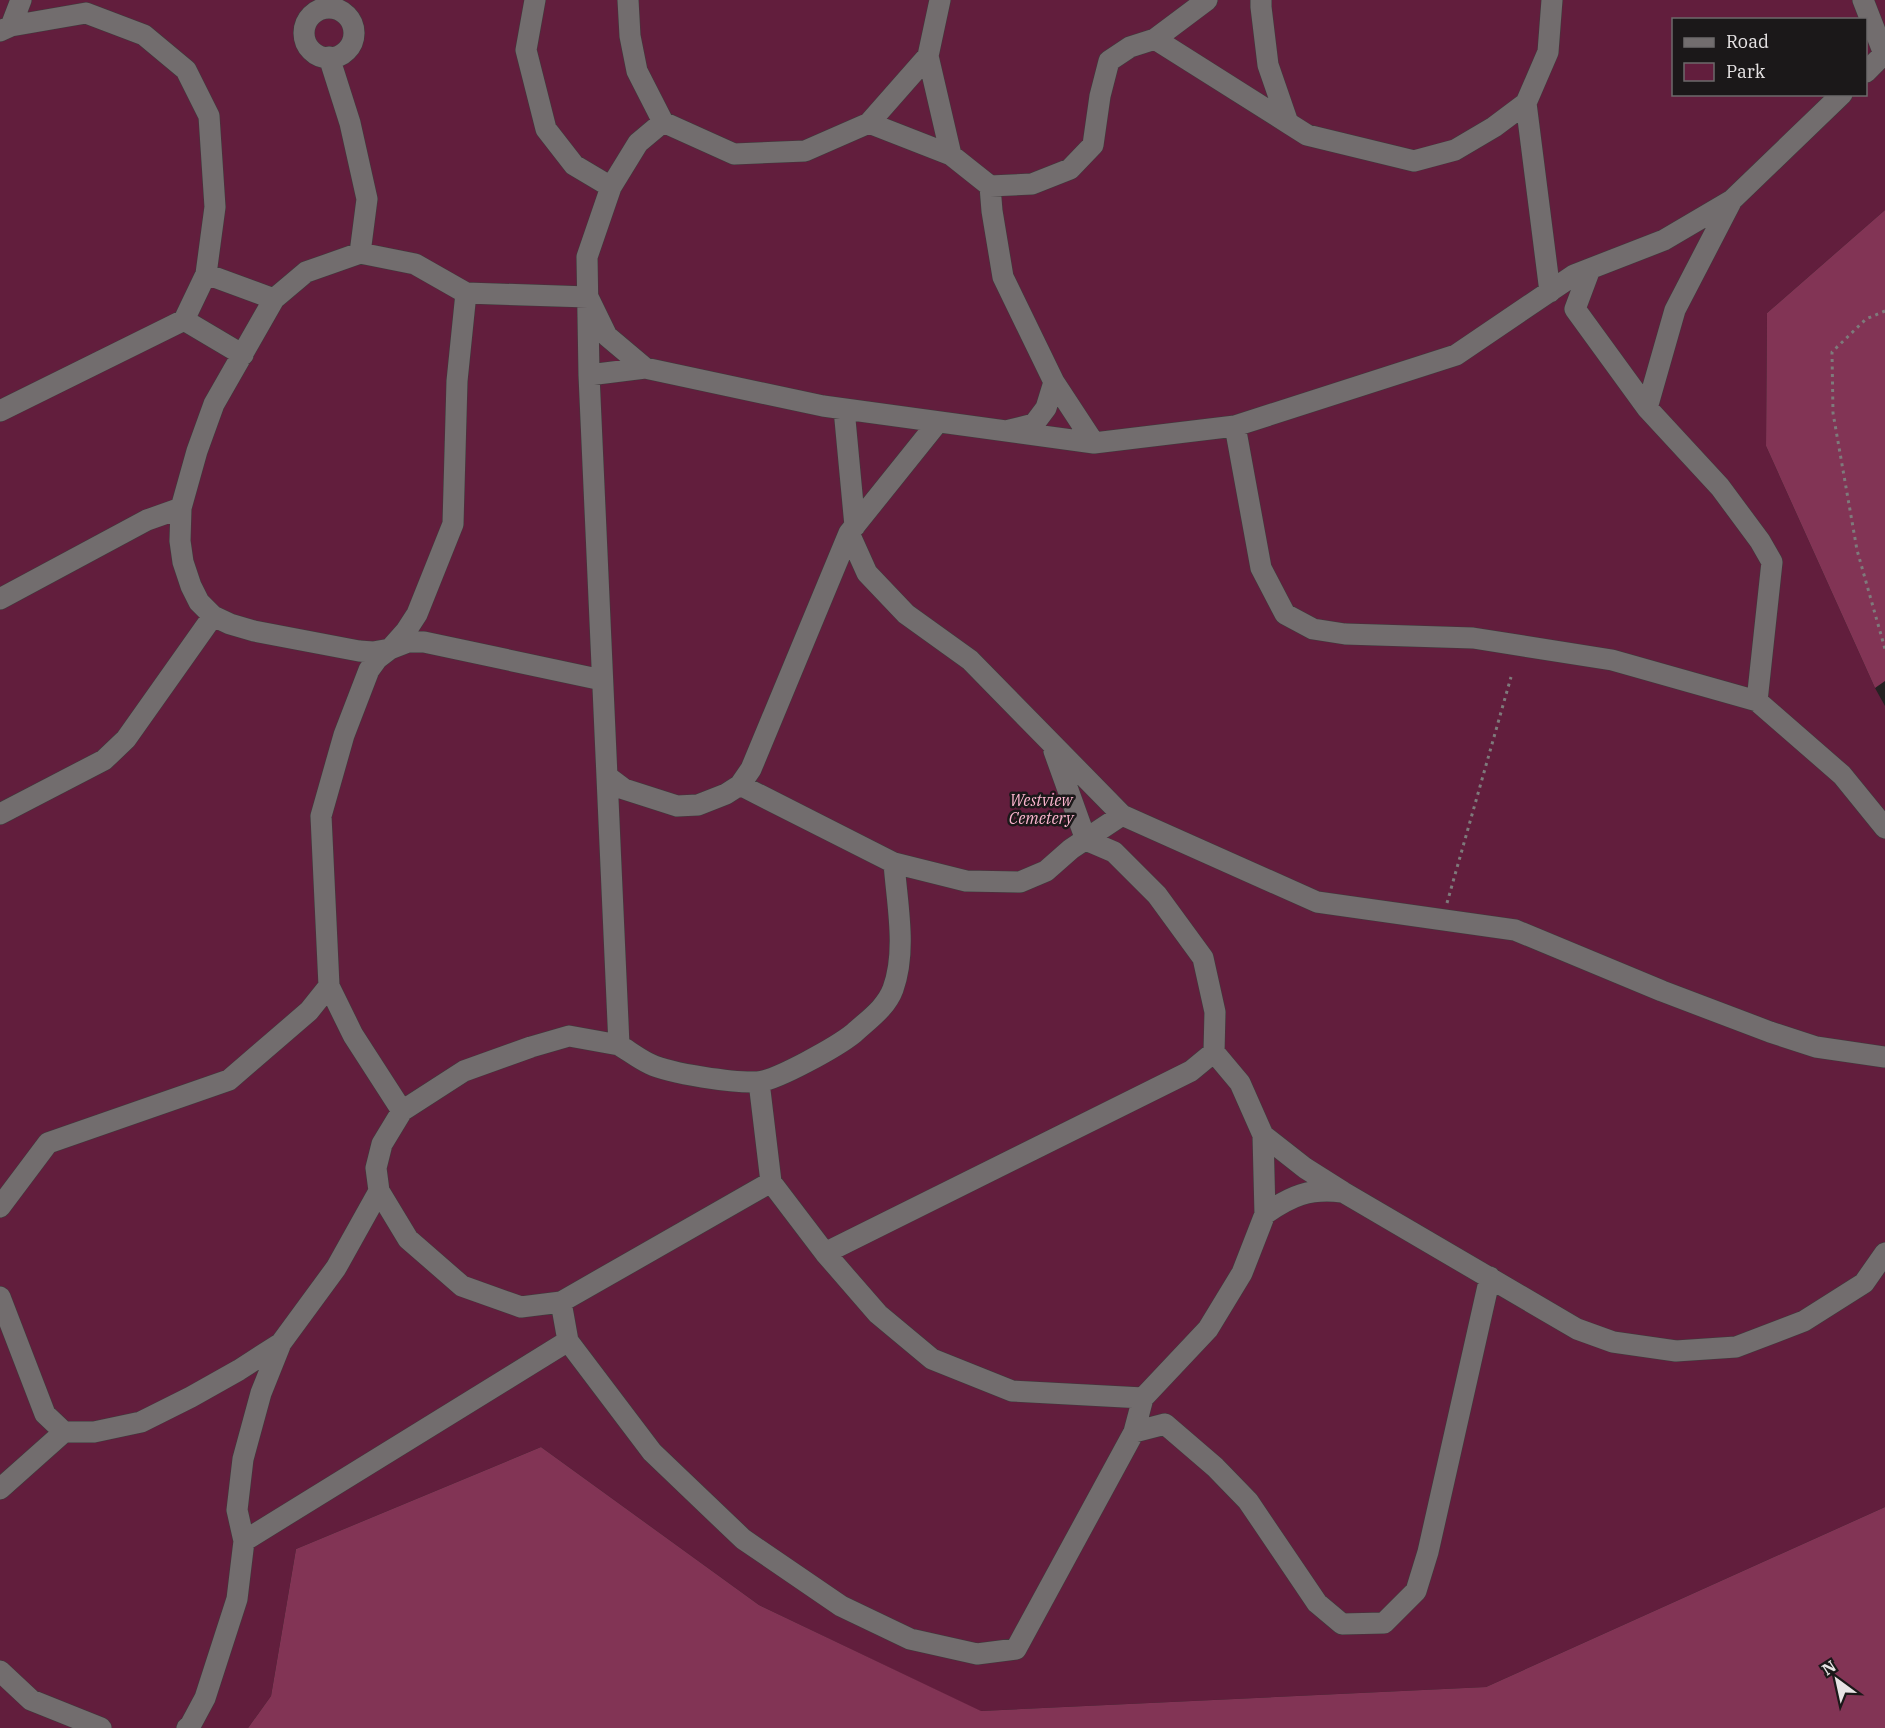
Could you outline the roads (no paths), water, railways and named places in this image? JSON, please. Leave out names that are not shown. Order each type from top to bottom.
[{"type":"lane","points":[[6,28],[21,0]]},
{"type":"lane","points":[[536,0],[526,50],[546,129],[574,165],[611,187]]},
{"type":"lane","points":[[628,0],[630,36],[637,72],[663,122],[734,154],[805,152],[869,123],[928,56]]},
{"type":"lane","points":[[940,0],[928,56],[951,155]]},
{"type":"lane","points":[[869,123],[951,155],[990,186],[1032,184],[1070,169],[1093,145],[1108,61],[1130,47],[1155,39],[1207,0]]},
{"type":"lane","points":[[1262,0],[1268,65],[1288,123]]},
{"type":"lane","points":[[1550,292],[1526,104],[1548,52],[1552,0]]},
{"type":"lane","points":[[1863,0],[1884,54],[1867,71]]},
{"type":"lane","points":[[329,4],[350,18],[354,34],[347,50],[341,55],[329,57],[316,55],[310,50],[304,35],[304,27],[313,13],[329,4]]},
{"type":"lane","points":[[0,411],[184,320],[206,274],[215,207],[209,116],[186,70],[144,35],[79,6],[6,28]]},
{"type":"lane","points":[[1155,39],[1307,135],[1413,161],[1455,150],[1494,127],[1526,104]]},
{"type":"lane","points":[[329,57],[350,123],[367,199],[360,253]]},
{"type":"lane","points":[[590,375],[645,368],[844,409],[1094,443],[1235,426],[1456,355],[1574,275],[1664,240],[1732,200],[1840,96]]},
{"type":"lane","points":[[619,1045],[602,680],[587,256],[611,187],[638,143],[663,122]]},
{"type":"lane","points":[[990,186],[1003,277],[1054,382],[1094,443]]},
{"type":"lane","points":[[1647,408],[1675,310],[1732,200]]},
{"type":"lane","points":[[588,297],[466,293],[415,264],[360,253],[306,272],[274,299],[214,404],[197,451],[181,508],[180,541],[183,562],[191,586],[200,602],[213,616],[230,624],[315,644],[359,651],[373,652],[408,642],[424,642],[602,680]]},
{"type":"lane","points":[[1590,269],[1575,309],[1647,408],[1720,487],[1761,541],[1772,562],[1757,701]]},
{"type":"lane","points":[[206,274],[274,299]]},
{"type":"lane","points":[[402,1111],[353,1035],[329,986],[321,816],[344,735],[369,670],[406,631],[417,614],[453,524],[457,381],[466,293]]},
{"type":"lane","points":[[588,297],[607,336],[645,368]]},
{"type":"lane","points":[[184,320],[243,355]]},
{"type":"lane","points":[[1006,431],[1034,424],[1046,408],[1054,382]]},
{"type":"lane","points":[[844,409],[852,530],[867,573],[906,614],[970,660],[1122,816],[1317,902],[1515,930],[1662,991],[1770,1032],[1816,1047],[1885,1057]]},
{"type":"lane","points":[[608,777],[624,789],[677,806],[698,805],[726,794],[740,785],[751,770],[852,530],[938,422]]},
{"type":"lane","points":[[1235,426],[1261,568],[1285,614],[1313,629],[1345,634],[1473,638],[1612,660],[1757,701],[1842,775],[1885,828]]},
{"type":"lane","points":[[0,598],[147,520],[181,508]]},
{"type":"lane","points":[[0,814],[104,760],[126,739],[213,616]]},
{"type":"lane","points":[[561,1302],[568,1341],[652,1452],[743,1539],[841,1606],[910,1639],[977,1654],[1016,1649],[1134,1432],[1143,1398],[1208,1329],[1242,1273],[1265,1214],[1263,1135],[1240,1083],[1214,1052],[1215,1012],[1203,958],[1157,895],[1143,880],[1114,852],[1086,840],[1051,743]]},
{"type":"lane","points":[[740,785],[894,863],[966,880],[1020,882],[1046,871],[1071,849],[1122,816]]},
{"type":"lane","points":[[771,1182],[561,1302],[521,1307],[462,1286],[408,1239],[380,1191],[376,1168],[382,1144],[402,1111],[464,1071],[569,1036],[619,1045],[651,1064],[705,1077],[759,1082],[798,1066],[842,1043],[881,1009],[892,992],[898,973],[900,931],[894,863]]},
{"type":"lane","points":[[0,1207],[48,1143],[229,1080],[309,1011],[329,986]]},
{"type":"lane","points":[[825,1253],[1191,1071],[1214,1052]]},
{"type":"lane","points":[[759,1082],[771,1182],[825,1253],[878,1314],[932,1359],[1012,1391],[1143,1398]]},
{"type":"lane","points":[[1263,1135],[1305,1168],[1343,1192],[1578,1329],[1613,1342],[1676,1351],[1736,1347],[1804,1321],[1864,1283],[1885,1253]]},
{"type":"lane","points":[[1265,1214],[1284,1200],[1307,1192],[1323,1190],[1343,1192]]},
{"type":"lane","points":[[187,1728],[205,1698],[237,1599],[244,1540],[237,1510],[243,1459],[261,1393],[281,1343],[336,1268],[380,1191]]},
{"type":"lane","points":[[1134,1432],[1165,1424],[1215,1467],[1248,1501],[1317,1603],[1342,1624],[1383,1623],[1416,1591],[1430,1541],[1490,1277]]},
{"type":"lane","points":[[0,1297],[45,1414],[64,1432]]},
{"type":"lane","points":[[244,1540],[568,1341]]},
{"type":"lane","points":[[0,1489],[64,1432],[94,1432],[141,1422],[201,1392],[281,1343]]},
{"type":"lane","points":[[0,1671],[31,1700],[101,1728]]},
{"type":"park label","name":"Westview Cemetery","points":[[1041,809]]}]
